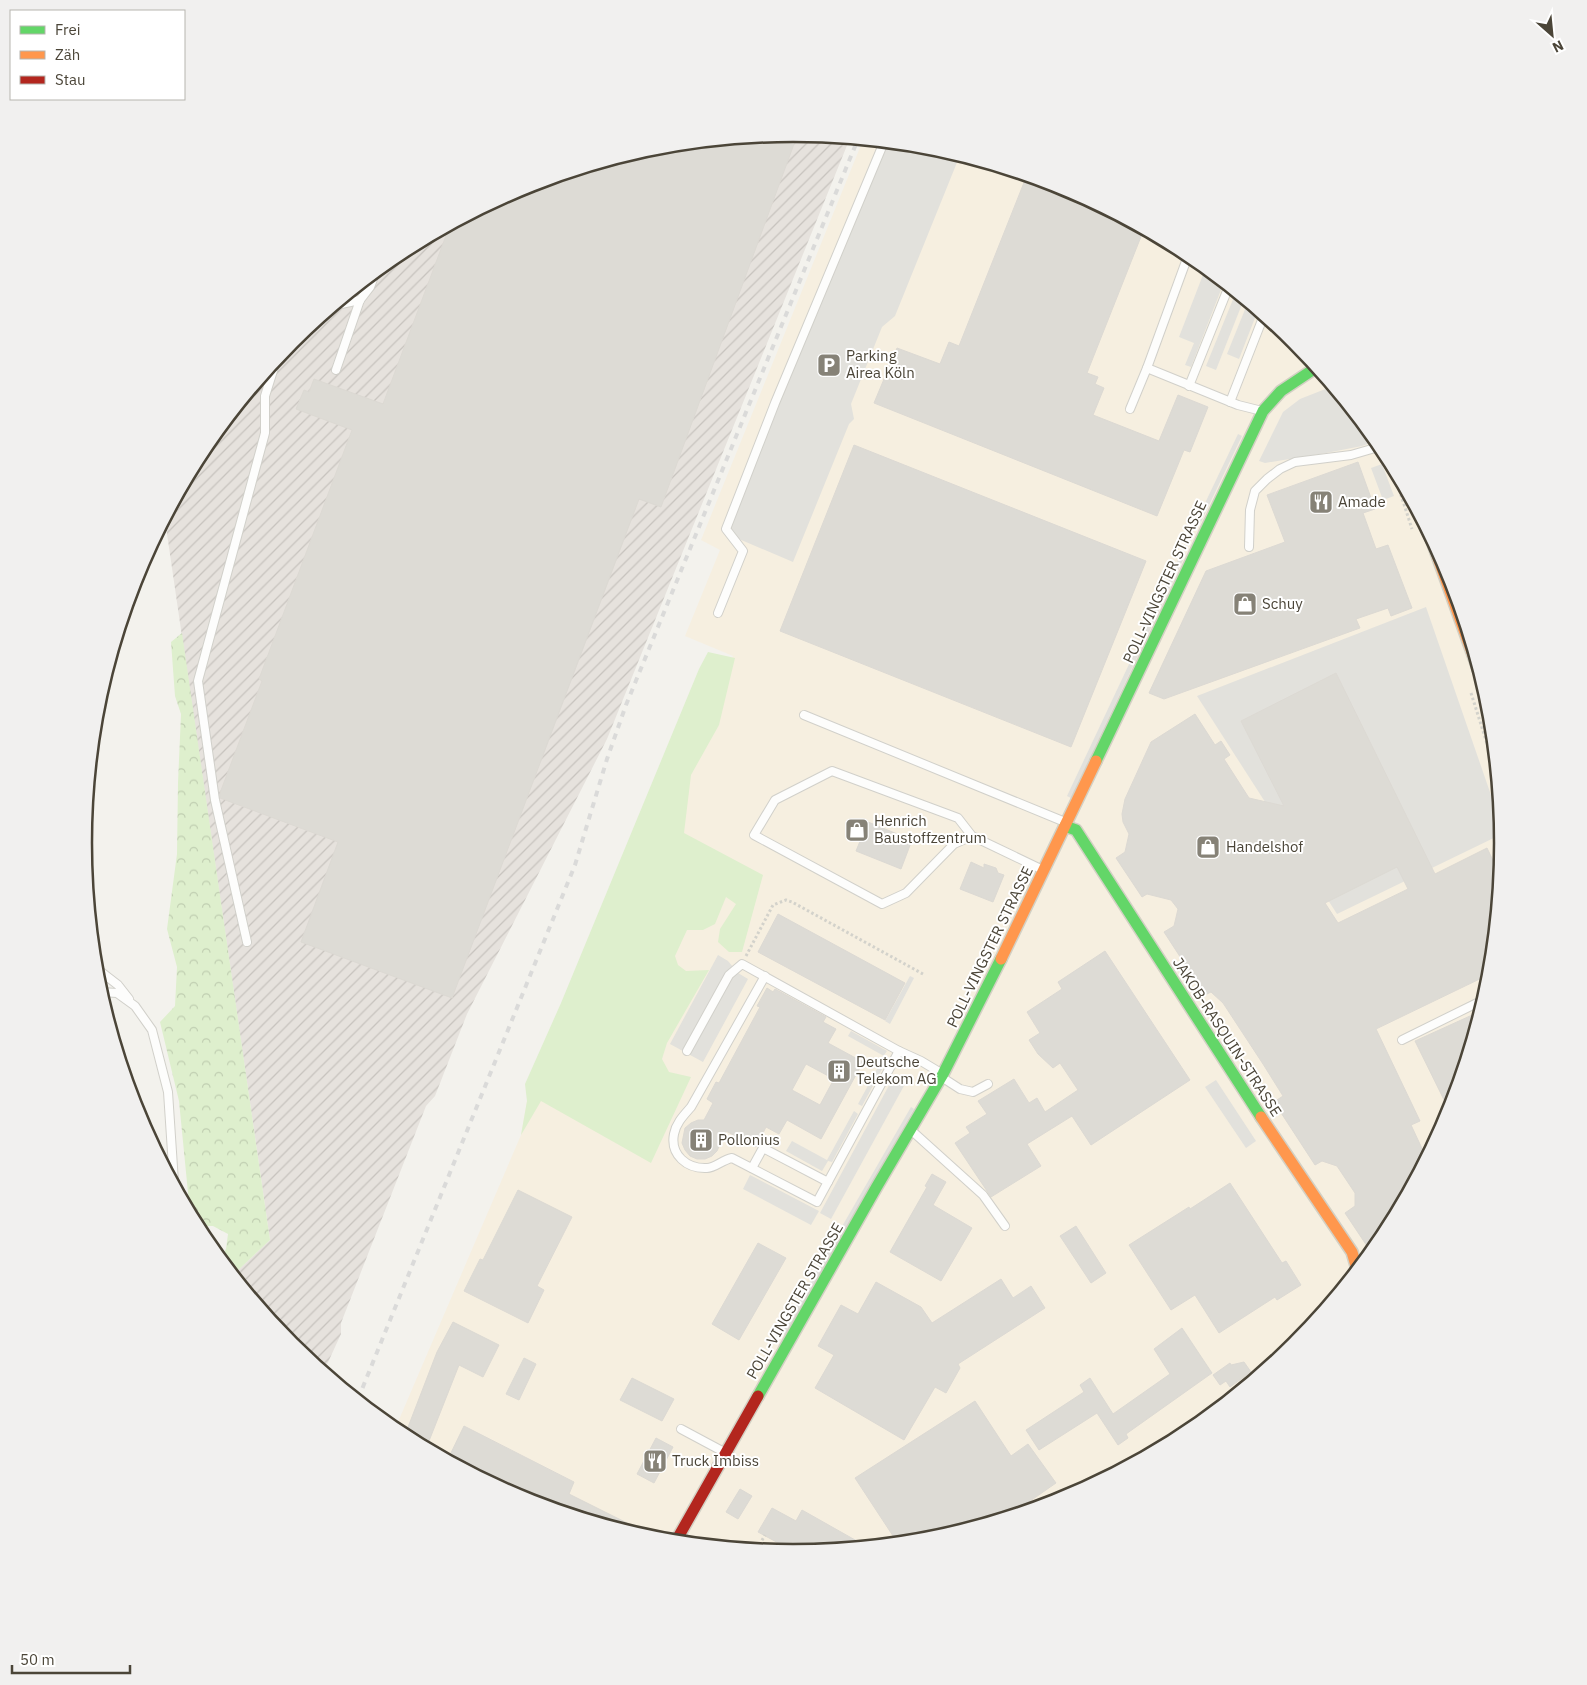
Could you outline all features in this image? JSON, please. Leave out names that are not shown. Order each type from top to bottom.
[{"type":"street","name":"POLL-VINGSTER STRASSE","points":[[680,1534],[942,1076],[984,995],[1044,871],[1263,411],[1270,400],[1277,394],[1312,371]]},
{"type":"street","name":"JAKOB-RASQUIN-STRASSE","points":[[1066,824],[1076,830],[1287,1157],[1352,1252],[1355,1262]]},
{"type":"lane","points":[[718,614],[743,551],[726,529],[775,403],[882,147]]},
{"type":"lane","points":[[1130,409],[1186,262]]},
{"type":"lane","points":[[336,370],[360,300],[372,283]]},
{"type":"lane","points":[[1189,386],[1227,291]]},
{"type":"lane","points":[[348,301],[360,300]]},
{"type":"lane","points":[[1230,402],[1262,321]]},
{"type":"lane","points":[[1147,368],[1230,402],[1263,411]]},
{"type":"lane","points":[[247,942],[215,800],[198,681],[265,433],[265,396],[272,374]]},
{"type":"lane","points":[[1249,547],[1250,510],[1255,491],[1280,469],[1295,462],[1351,455],[1373,449]]},
{"type":"lane","points":[[804,714],[1066,824]]},
{"type":"lane","points":[[972,836],[954,844],[906,893],[882,904],[754,835],[775,800],[832,771],[958,818],[972,836],[1044,871]]},
{"type":"lane","points":[[687,1051],[729,975],[742,964],[899,1051],[921,1061],[960,1089],[973,1092],[988,1084]]},
{"type":"lane","points":[[105,975],[118,985],[152,1030],[168,1092],[173,1168]]},
{"type":"lane","points":[[765,976],[691,1107],[678,1123],[674,1135],[676,1153],[688,1166],[710,1168],[724,1159],[732,1158],[817,1202],[899,1051]]},
{"type":"lane","points":[[109,993],[116,993],[135,1006]]},
{"type":"lane","points":[[1402,1040],[1476,1004]]},
{"type":"lane","points":[[910,1130],[984,1194],[1005,1226]]},
{"type":"lane","points":[[752,1168],[763,1148],[828,1182]]},
{"type":"lane","points":[[681,1429],[726,1453]]},
{"type":"path","points":[[742,964],[773,906],[779,901],[786,900],[923,974]]},
{"type":"path","points":[[761,1543],[765,1535]]},
{"type":"shaded area","points":[[748,143],[848,144],[607,739],[467,1014],[435,1096],[426,1106],[341,1323],[341,1334],[326,1366],[266,1305],[238,1270],[270,1240],[166,529],[186,492],[237,416],[266,380],[298,347],[331,315],[367,286],[443,235],[525,195],[612,165],[702,147]]},
{"type":"shaded area","points":[[861,145],[885,147],[975,165],[1062,195],[1104,214],[1144,235],[1183,260],[1256,315],[1321,380],[1350,416],[1401,492],[1441,574],[1471,661],[1489,751],[1493,797],[1493,888],[1489,934],[1471,1024],[1457,1068],[1441,1111],[1401,1193],[1350,1269],[1321,1305],[1256,1370],[1220,1399],[1144,1450],[1104,1471],[1062,1490],[975,1520],[885,1538],[839,1542],[794,1544],[702,1538],[612,1520],[525,1490],[443,1450],[398,1421],[521,1135],[527,1101],[570,988],[733,656],[685,636],[720,550],[701,540]]},
{"type":"shaded area","name":"Parking Airea Köln","points":[[883,147],[958,161],[895,316],[882,327],[851,404],[854,419],[849,424],[793,562],[725,533]]},
{"type":"shaded area","points":[[1203,274],[1222,288],[1191,367],[1185,365],[1194,343],[1179,337]]},
{"type":"shaded area","points":[[1234,297],[1242,304],[1216,370],[1206,366]]},
{"type":"shaded area","points":[[1246,307],[1256,315],[1239,359],[1227,354]]},
{"type":"shaded area","points":[[1328,388],[1369,443],[1265,463],[1259,461],[1283,412],[1300,399]]},
{"type":"shaded area","points":[[1238,434],[1242,436],[1200,524],[1196,522]]},
{"type":"shaded area","points":[[1382,464],[1394,496],[1383,500],[1371,468]]},
{"type":"shaded area","points":[[1179,558],[1183,560],[1071,798],[1067,796]]},
{"type":"shaded area","points":[[1426,607],[1493,801],[1494,838],[1337,914],[1197,696]]},
{"type":"shaded area","points":[[718,955],[728,961],[738,973],[748,979],[703,1062],[670,1044]]},
{"type":"shaded area","points":[[910,976],[914,978],[890,1024],[885,1021]]},
{"type":"shaded area","points":[[851,1031],[887,1051],[884,1055],[888,1058],[862,1106],[858,1104],[884,1056],[848,1036]]},
{"type":"shaded area","points":[[893,1078],[905,1084],[831,1219],[820,1213]]},
{"type":"shaded area","points":[[1216,1080],[1256,1141],[1246,1148],[1205,1087]]},
{"type":"shaded area","points":[[911,1107],[914,1109],[785,1335],[781,1332]]},
{"type":"shaded area","points":[[854,1111],[858,1114],[832,1162],[828,1161],[822,1171],[786,1151],[792,1141],[827,1160]]},
{"type":"shaded area","points":[[750,1175],[819,1211],[811,1225],[743,1189]]},
{"type":"green space","points":[[182,633],[270,1240],[238,1270],[224,1251],[228,1234],[213,1226],[207,1226],[188,1197],[179,1101],[160,1022],[175,1006],[177,967],[167,929],[177,854],[181,714],[175,696],[171,642]]},
{"type":"green space","points":[[708,652],[735,658],[719,725],[691,775],[684,833],[763,875],[742,952],[729,952],[718,942],[720,929],[736,904],[726,897],[715,924],[703,930],[687,930],[675,956],[678,965],[686,971],[709,970],[667,1043],[662,1059],[669,1072],[691,1077],[651,1163],[541,1101],[521,1135],[527,1101],[525,1084],[561,1003],[699,669]]},
{"type":"building","points":[[795,142],[661,507],[639,499],[452,998],[301,942],[338,842],[220,798],[220,793],[262,681],[259,679],[352,430],[296,409],[304,390],[309,392],[314,379],[383,404],[447,233],[525,195],[612,165],[702,147],[748,143]]},
{"type":"building","points":[[1025,181],[1062,195],[1142,234],[1087,373],[1098,377],[1095,384],[1104,388],[1093,415],[1159,441],[1178,395],[1208,407],[1190,452],[1184,450],[1157,516],[874,403],[897,348],[940,364],[949,342],[959,346]]},
{"type":"building","points":[[854,445],[1146,561],[1071,747],[780,631]]},
{"type":"building","points":[[1358,462],[1375,509],[1363,513],[1376,549],[1388,545],[1412,608],[1391,616],[1388,608],[1356,619],[1360,628],[1164,699],[1149,693],[1206,571],[1285,542],[1267,495]]},
{"type":"building","points":[[1336,673],[1435,874],[1487,848],[1494,862],[1489,934],[1481,978],[1376,1029],[1420,1121],[1411,1125],[1423,1151],[1401,1193],[1367,1245],[1345,1213],[1355,1206],[1355,1193],[1337,1166],[1322,1161],[1315,1165],[1274,1102],[1283,1096],[1263,1064],[1223,1003],[1211,992],[1205,995],[1164,932],[1174,926],[1178,909],[1171,900],[1147,894],[1142,897],[1116,858],[1125,852],[1129,834],[1123,822],[1122,814],[1125,799],[1151,742],[1195,714],[1215,745],[1221,741],[1230,755],[1224,759],[1249,798],[1284,806],[1241,721]],"holes":[[[1397,867],[1408,889],[1338,923],[1325,903]]]},
{"type":"building","points":[[868,822],[912,840],[901,869],[856,851]]},
{"type":"building","points":[[971,862],[984,868],[984,864],[996,868],[998,873],[1004,875],[993,902],[960,889]]},
{"type":"building","points":[[778,914],[905,983],[885,1020],[758,952]]},
{"type":"building","points":[[1105,951],[1190,1080],[1091,1145],[1072,1116],[1027,1144],[1041,1166],[991,1197],[955,1143],[970,1133],[966,1127],[987,1114],[978,1101],[1014,1079],[1029,1103],[1037,1098],[1045,1112],[1078,1090],[1060,1063],[1053,1068],[1038,1054],[1029,1040],[1040,1033],[1027,1012],[1062,989],[1058,982]]},
{"type":"building","points":[[767,988],[773,992],[775,989],[826,1017],[823,1022],[836,1029],[828,1043],[863,1062],[821,1139],[787,1120],[779,1134],[766,1127],[756,1147],[726,1131],[717,1151],[712,1156],[705,1159],[697,1159],[690,1156],[682,1143],[685,1128],[698,1120],[704,1120],[713,1103],[707,1099],[716,1082],[719,1083],[760,1007],[757,1006]],"holes":[[[806,1064],[834,1079],[820,1105],[792,1090]]]},
{"type":"building","points":[[1473,1015],[1445,1101],[1415,1041]]},
{"type":"building","points":[[932,1174],[946,1182],[933,1205],[972,1228],[941,1281],[890,1252],[927,1187],[925,1186]]},
{"type":"building","points":[[1230,1183],[1282,1263],[1286,1261],[1301,1285],[1277,1300],[1275,1297],[1219,1333],[1195,1295],[1171,1310],[1129,1245]]},
{"type":"building","points":[[518,1190],[572,1217],[537,1286],[544,1290],[528,1323],[464,1291],[480,1259],[483,1260]]},
{"type":"building","points":[[1076,1226],[1106,1273],[1091,1283],[1060,1236]]},
{"type":"building","points":[[758,1243],[786,1258],[739,1340],[712,1324]]},
{"type":"building","points":[[1001,1279],[1013,1298],[1031,1286],[1045,1308],[958,1364],[960,1368],[946,1393],[935,1387],[904,1440],[815,1388],[834,1355],[818,1346],[841,1305],[858,1314],[876,1282],[921,1307],[932,1323]]},
{"type":"building","points":[[453,1322],[499,1345],[483,1377],[459,1365],[429,1441],[408,1427],[437,1352]]},
{"type":"building","points":[[1182,1328],[1212,1373],[1126,1434],[1128,1438],[1118,1445],[1097,1413],[1039,1450],[1026,1430],[1084,1392],[1080,1385],[1090,1378],[1113,1414],[1170,1374],[1154,1349]]},
{"type":"building","points":[[524,1358],[536,1364],[519,1400],[506,1394]]},
{"type":"building","points":[[1244,1362],[1251,1372],[1230,1387],[1226,1381],[1220,1385],[1213,1375],[1230,1363],[1231,1365]]},
{"type":"building","points":[[632,1378],[674,1399],[662,1421],[620,1400]]},
{"type":"building","points":[[975,1401],[1011,1456],[1028,1444],[1056,1483],[1027,1503],[1019,1506],[975,1520],[893,1537],[855,1478]]},
{"type":"building","points":[[464,1426],[574,1482],[569,1494],[627,1523],[568,1506],[525,1490],[450,1454]]},
{"type":"building","name":"Truck Imbiss","points":[[656,1438],[673,1447],[654,1483],[637,1474]]},
{"type":"building","points":[[740,1489],[752,1496],[738,1519],[726,1512]]},
{"type":"building","points":[[772,1508],[796,1521],[802,1510],[856,1541],[779,1543],[758,1532]]},
{"type":"railway","points":[[360,1394],[575,865],[607,759],[626,705],[856,144]]},
{"type":"traffic: fast","points":[[1096,761],[1263,411],[1281,391],[1312,370]]},
{"type":"traffic: fast","points":[[1065,826],[1076,830],[1261,1117]]},
{"type":"traffic: fast","points":[[758,1396],[943,1074],[1001,959]]},
{"type":"traffic: slow","points":[[1001,959],[1096,761]]},
{"type":"traffic: slow","points":[[1261,1117],[1352,1252],[1355,1262]]},
{"type":"traffic: jam","points":[[680,1534],[758,1396]]},
{"type":"place","name":"Parking Airea Köln","points":[[829,365]]},
{"type":"place","name":"Amade","points":[[1321,502]]},
{"type":"place","name":"Schuy","points":[[1245,604]]},
{"type":"place","name":"Henrich Baustoffzentrum","points":[[857,830]]},
{"type":"place","name":"Handelshof","points":[[1208,847]]},
{"type":"place","name":"Deutsche Telekom AG","points":[[839,1071]]},
{"type":"place","name":"Pollonius","points":[[701,1140]]},
{"type":"place","name":"Truck Imbiss","points":[[655,1461]]}]
